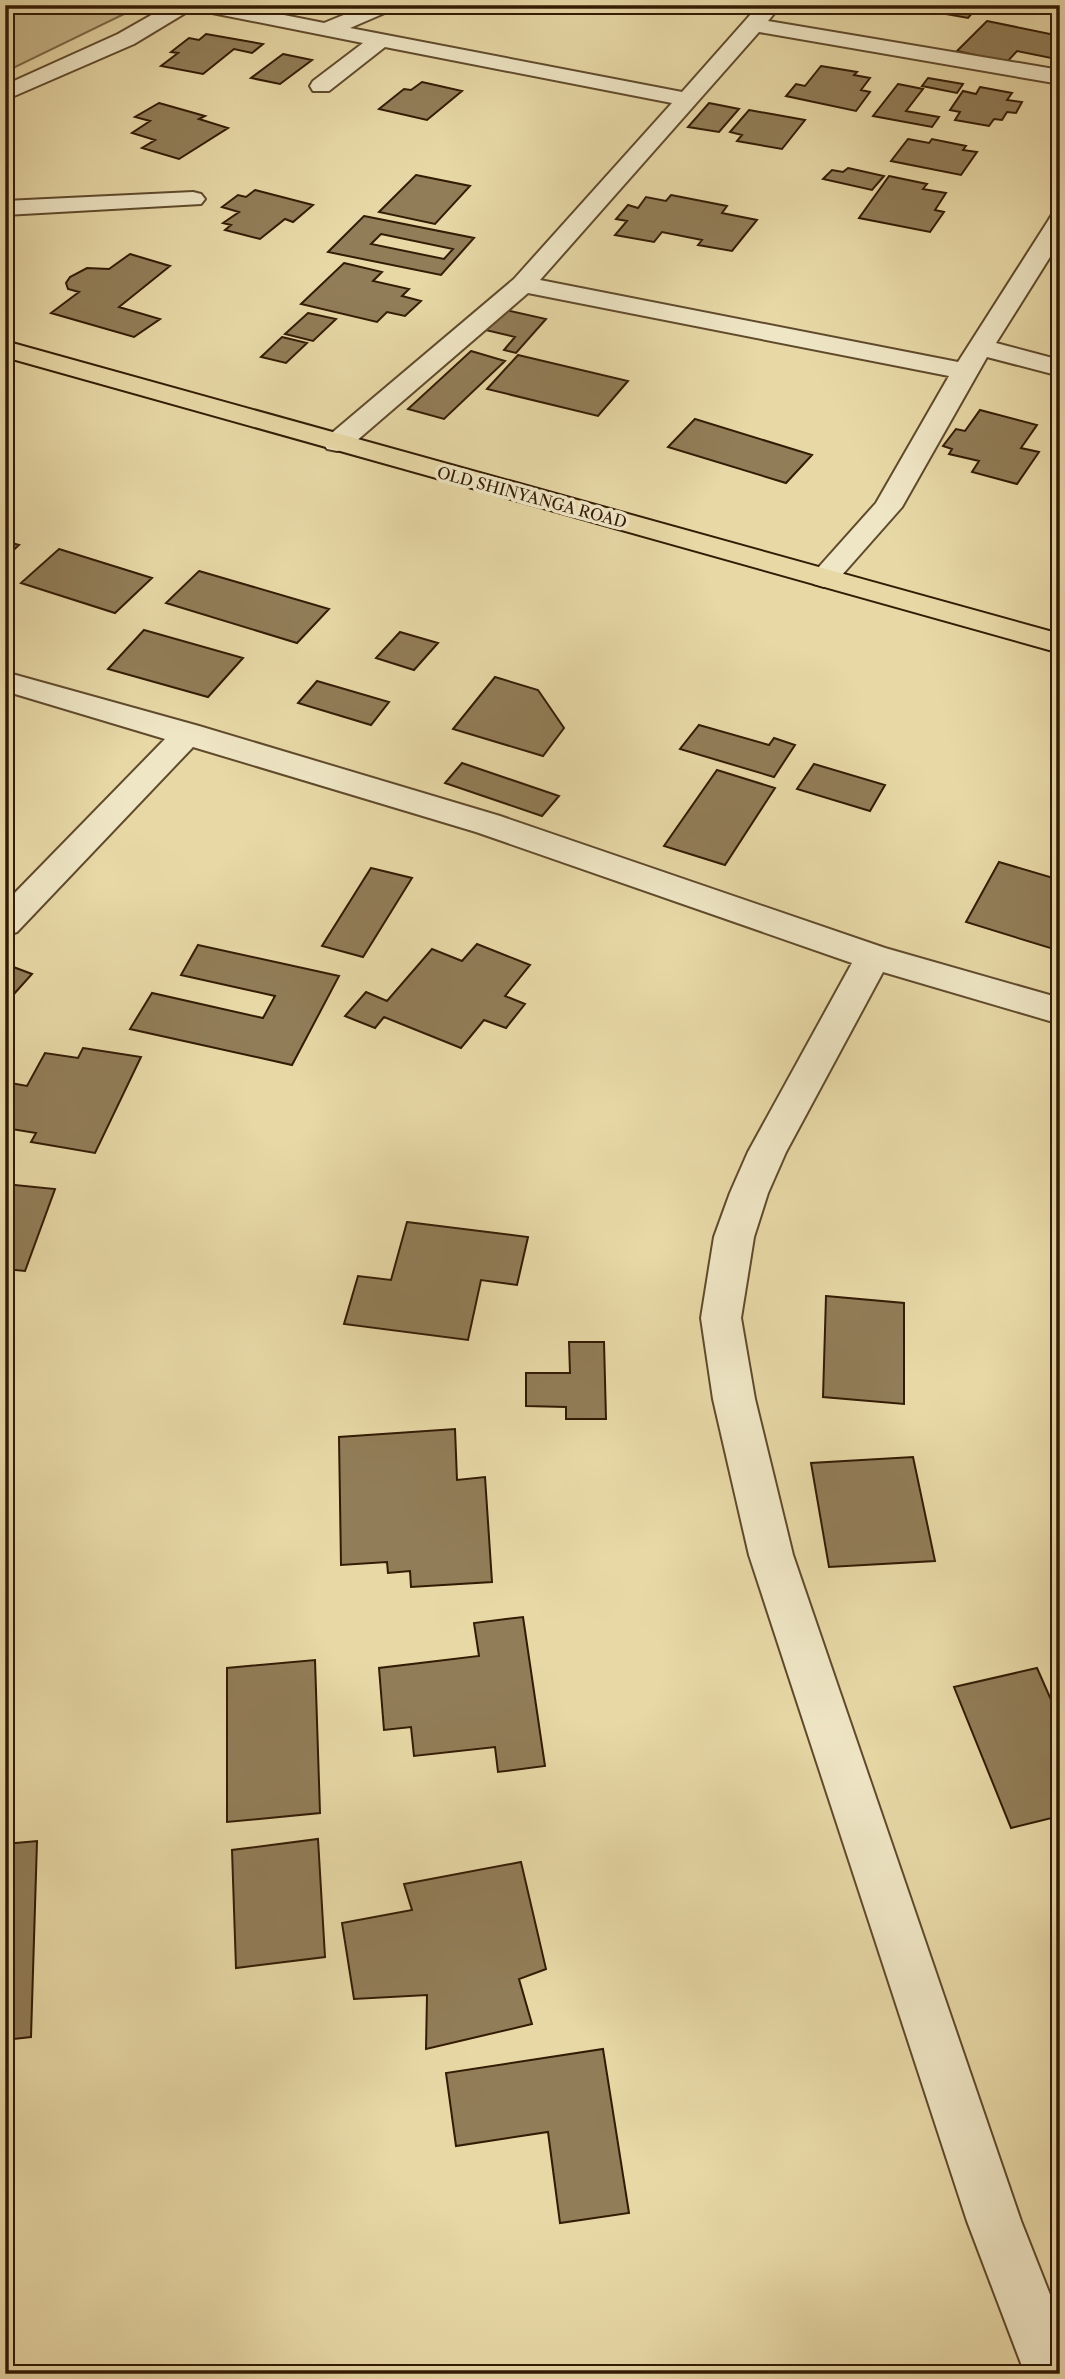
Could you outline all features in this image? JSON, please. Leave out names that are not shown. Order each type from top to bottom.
[{"type":"main road","name":"OLD SHINYANGA ROAD","points":[[5,349],[1060,644]]},
{"type":"street","points":[[5,93],[126,39],[185,5]]},
{"type":"street","points":[[200,5],[686,99]]},
{"type":"street","points":[[324,30],[387,5]]},
{"type":"street","points":[[337,443],[523,284],[771,5]]},
{"type":"street","points":[[755,25],[1060,77]]},
{"type":"street","points":[[321,86],[379,41]]},
{"type":"street","points":[[5,208],[193,199]]},
{"type":"street","points":[[824,578],[888,507],[965,371],[1060,221]]},
{"type":"street","points":[[523,284],[965,371]]},
{"type":"street","points":[[980,347],[1056,365]]},
{"type":"street","points":[[5,681],[488,824],[873,957],[1060,1011]]},
{"type":"street","points":[[5,923],[188,733]]},
{"type":"street","points":[[873,957],[762,1162],[734,1237],[721,1318],[734,1399],[771,1555],[994,2221],[1053,2374]]},
{"type":"shaded area","points":[[5,5],[79,5],[122,15],[5,72]]},
{"type":"building","points":[[929,5],[979,5],[968,18],[924,10]]},
{"type":"building","points":[[987,21],[1060,36],[1060,49],[1051,58],[1017,51],[1007,62],[957,51]]},
{"type":"building","points":[[206,34],[263,44],[252,53],[234,49],[203,74],[161,66],[178,53],[171,52],[189,38],[199,40]]},
{"type":"building","points":[[283,54],[312,60],[280,84],[251,78]]},
{"type":"building","points":[[821,66],[857,72],[854,75],[870,78],[861,90],[870,92],[856,111],[786,96],[796,84],[805,86]]},
{"type":"building","points":[[928,78],[963,84],[957,93],[922,86]]},
{"type":"building","points":[[422,82],[462,91],[427,120],[379,109],[404,89],[411,90]]},
{"type":"building","points":[[898,84],[923,89],[906,111],[939,117],[932,127],[873,116]]},
{"type":"building","points":[[980,87],[1012,93],[1007,100],[1022,102],[1016,113],[1007,112],[1002,120],[994,119],[989,126],[955,120],[960,112],[950,110],[963,91],[976,94]]},
{"type":"building","points":[[159,103],[205,116],[199,119],[228,128],[179,159],[142,148],[155,140],[132,133],[150,121],[135,117]]},
{"type":"building","points":[[709,103],[739,109],[719,132],[688,127]]},
{"type":"building","points":[[749,110],[805,120],[782,149],[737,141],[742,135],[730,132]]},
{"type":"building","points":[[908,139],[929,143],[932,139],[966,146],[963,150],[977,152],[961,175],[891,161]]},
{"type":"building","points":[[848,168],[884,176],[872,190],[823,179],[832,170],[843,172]]},
{"type":"building","points":[[416,175],[470,186],[435,224],[379,212]]},
{"type":"building","points":[[889,176],[927,184],[923,189],[946,193],[935,210],[944,212],[930,232],[859,218]]},
{"type":"building","points":[[255,190],[313,205],[293,222],[285,219],[260,239],[225,230],[231,225],[223,223],[239,212],[222,207],[238,195],[246,197]]},
{"type":"building","points":[[671,195],[727,206],[722,213],[757,220],[732,251],[698,245],[702,240],[662,232],[654,242],[615,235],[627,221],[616,219],[628,205],[638,208],[646,197],[666,201]]},
{"type":"building","points":[[364,216],[474,238],[441,275],[328,252]],"holes":[[[381,234],[453,249],[444,259],[371,244]]]},
{"type":"building","points":[[130,254],[170,266],[119,307],[160,319],[134,337],[51,313],[79,292],[68,289],[66,283],[70,277],[87,268],[109,269]]},
{"type":"building","points":[[344,263],[382,272],[373,281],[409,289],[402,296],[421,301],[405,316],[387,312],[377,322],[301,304]]},
{"type":"building","points":[[497,308],[546,319],[516,353],[504,350],[515,337],[477,328]]},
{"type":"building","points":[[308,313],[336,319],[313,341],[285,334]]},
{"type":"building","points":[[282,337],[307,343],[286,363],[261,357]]},
{"type":"building","points":[[471,351],[505,361],[444,419],[408,409]]},
{"type":"building","points":[[518,355],[628,381],[598,416],[487,389]]},
{"type":"building","points":[[980,410],[1037,425],[1021,448],[1039,452],[1017,484],[972,472],[979,461],[949,454],[952,449],[943,446],[956,429],[965,431]]},
{"type":"building","points":[[695,419],[812,455],[786,483],[668,447]]},
{"type":"building","points":[[5,541],[19,545],[5,558]]},
{"type":"building","points":[[59,549],[152,578],[115,613],[21,583]]},
{"type":"building","points":[[199,571],[329,609],[297,643],[166,603]]},
{"type":"building","points":[[144,630],[243,658],[208,697],[108,669]]},
{"type":"building","points":[[400,632],[438,643],[414,670],[376,658]]},
{"type":"building","points":[[495,677],[538,690],[564,728],[543,756],[453,729]]},
{"type":"building","points":[[317,681],[389,702],[371,725],[298,703]]},
{"type":"building","points":[[699,725],[769,745],[774,738],[795,745],[774,777],[680,749]]},
{"type":"building","points":[[462,763],[559,796],[542,816],[445,783]]},
{"type":"building","points":[[814,764],[885,785],[870,811],[797,789]]},
{"type":"building","points":[[717,770],[775,788],[725,865],[664,846]]},
{"type":"building","points":[[999,862],[1060,880],[1060,951],[966,922]]},
{"type":"building","points":[[371,868],[412,878],[363,957],[322,946]]},
{"type":"building","points":[[477,944],[530,965],[505,996],[525,1004],[506,1028],[484,1020],[461,1048],[384,1017],[375,1028],[345,1016],[366,992],[387,1001],[432,949],[462,961]]},
{"type":"building","points":[[198,945],[339,976],[292,1065],[130,1029],[152,993],[263,1018],[275,996],[181,975]]},
{"type":"building","points":[[8,965],[32,974],[14,994],[5,991],[5,968]]},
{"type":"building","points":[[83,1048],[141,1057],[95,1153],[31,1142],[36,1133],[5,1128],[5,1082],[27,1086],[45,1053],[78,1058]]},
{"type":"building","points":[[5,1184],[55,1189],[25,1271],[5,1269]]},
{"type":"building","points":[[407,1222],[528,1237],[517,1285],[481,1280],[468,1340],[344,1324],[358,1276],[391,1280]]},
{"type":"building","points":[[826,1296],[904,1303],[904,1404],[823,1397]]},
{"type":"building","points":[[569,1342],[604,1342],[606,1419],[566,1419],[566,1407],[526,1406],[526,1373],[570,1373]]},
{"type":"building","points":[[455,1429],[457,1480],[485,1477],[492,1582],[411,1587],[410,1571],[388,1573],[387,1562],[341,1565],[339,1437]]},
{"type":"building","points":[[913,1457],[935,1561],[829,1567],[811,1463]]},
{"type":"building","points":[[523,1617],[545,1766],[498,1772],[495,1747],[414,1756],[411,1727],[384,1730],[379,1668],[479,1656],[474,1623]]},
{"type":"building","points":[[315,1660],[320,1813],[227,1822],[227,1668]]},
{"type":"building","points":[[1037,1668],[1060,1720],[1060,1816],[1011,1828],[954,1687]]},
{"type":"building","points":[[318,1839],[325,1957],[236,1968],[232,1850]]},
{"type":"building","points":[[37,1841],[31,2037],[5,2040],[5,1844]]},
{"type":"building","points":[[521,1862],[546,1969],[519,1979],[532,2024],[426,2049],[427,1995],[354,1999],[342,1923],[412,1910],[404,1884]]},
{"type":"building","points":[[603,2049],[629,2213],[560,2223],[548,2132],[456,2146],[446,2073]]}]
